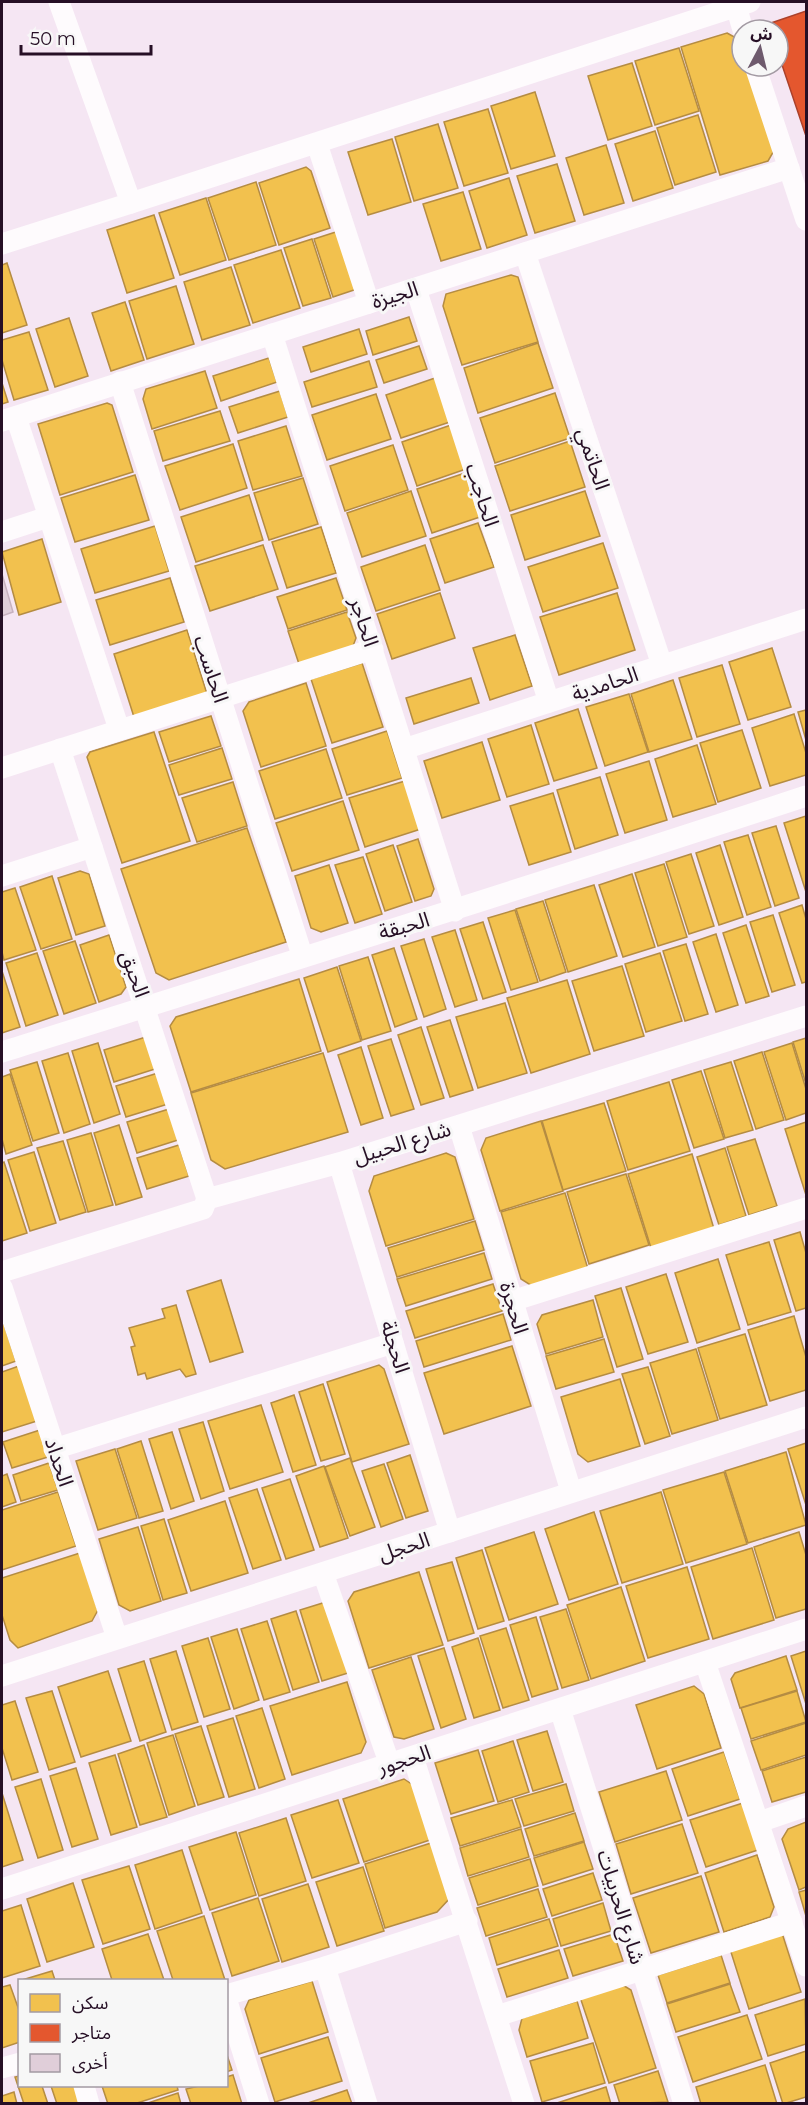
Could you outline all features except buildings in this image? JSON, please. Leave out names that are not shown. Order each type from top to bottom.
[{"type":"street","points":[[59,2],[131,203]]},
{"type":"street","points":[[2,244],[317,144],[743,4]]},
{"type":"street","points":[[759,78],[807,220]]},
{"type":"street","points":[[317,144],[369,303]]},
{"type":"street","name":"الجيزة","points":[[9,419],[789,168]]},
{"type":"street","name":"الحاتمي","points":[[525,254],[662,665]]},
{"type":"street","name":"الحاجب","points":[[416,289],[549,702]]},
{"type":"street","name":"الحاجر","points":[[272,334],[455,911]]},
{"type":"street","name":"الحاسب","points":[[120,382],[302,955]]},
{"type":"street","points":[[9,419],[48,517],[118,729]]},
{"type":"street","points":[[2,531],[48,517]]},
{"type":"street","name":"الحامدية","points":[[404,749],[807,619]]},
{"type":"street","points":[[2,768],[373,649]]},
{"type":"street","name":"الحبق","points":[[60,749],[207,1199]]},
{"type":"street","name":"الحبقة","points":[[2,1052],[302,955],[455,911],[807,796]]},
{"type":"street","points":[[2,876],[92,847]]},
{"type":"street","name":"شارع الحبيل","points":[[2,1272],[203,1209],[207,1199],[459,1126],[807,1016]]},
{"type":"street","name":"الحجرة","points":[[459,1126],[571,1491]]},
{"type":"street","name":"الحجلة","points":[[339,1162],[450,1532]]},
{"type":"street","points":[[512,1300],[807,1208]]},
{"type":"street","name":"الحداد","points":[[2,1287],[117,1638]]},
{"type":"street","points":[[54,1449],[393,1343]]},
{"type":"street","name":"الحجل","points":[[2,1673],[324,1573],[571,1491],[807,1417]]},
{"type":"street","points":[[324,1573],[390,1765]]},
{"type":"street","name":"الحجور","points":[[2,1889],[807,1629]]},
{"type":"street","points":[[705,1662],[806,1964]]},
{"type":"street","name":"شارع الحربيات","points":[[560,1709],[684,2103]]},
{"type":"street","points":[[413,1757],[524,2103]]},
{"type":"street","points":[[759,1822],[807,1806]]},
{"type":"street","points":[[228,1995],[467,1921]]},
{"type":"street","points":[[497,2016],[792,1922]]},
{"type":"street","points":[[326,1966],[368,2103]]},
{"type":"street","points":[[228,2002],[259,2103]]},
{"type":"street","points":[[2,2068],[18,2064]]},
{"type":"street","points":[[85,2087],[89,2103]]}]
